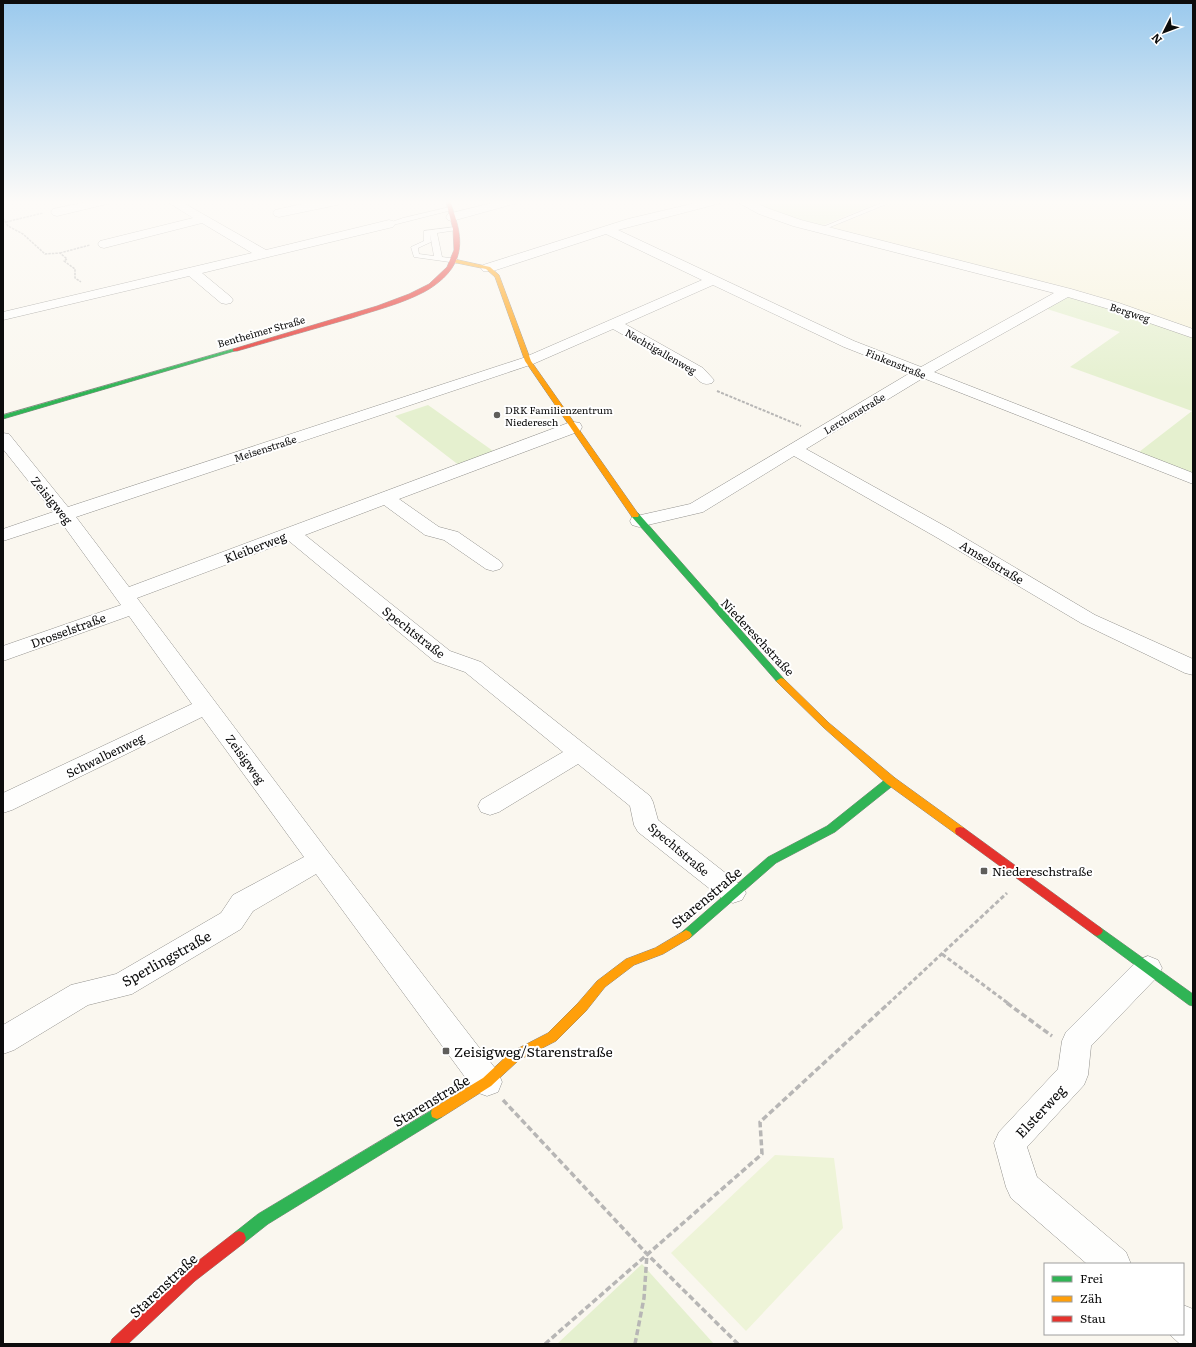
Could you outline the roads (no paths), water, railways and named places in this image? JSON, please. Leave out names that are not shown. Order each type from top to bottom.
[{"type":"street","points":[[3,316],[222,264]]},
{"type":"street","name":"Bentheimer Straße","points":[[3,417],[362,313],[401,300],[428,287],[446,273],[452,264]]},
{"type":"street","points":[[468,264],[488,268],[501,264]]},
{"type":"street","name":"Finkenstraße","points":[[679,264],[849,344],[1193,479]]},
{"type":"street","name":"Bergweg","points":[[957,264],[1066,292],[1193,334]]},
{"type":"street","name":"Niedereschstraße","points":[[488,268],[497,276],[528,361],[639,521],[770,671],[826,725],[890,781],[1193,1001]]},
{"type":"street","points":[[192,271],[226,300]]},
{"type":"street","name":"Nachtigallenweg","points":[[528,361],[713,280]]},
{"type":"street","name":"Lerchenstraße","points":[[639,521],[696,508],[921,373],[1066,292]]},
{"type":"street","name":"Nachtigallenweg","points":[[614,324],[698,371],[706,380]]},
{"type":"street","name":"Meisenstraße","points":[[3,536],[528,361]]},
{"type":"street","name":"Kleiberweg","points":[[130,601],[291,533],[574,428]]},
{"type":"street","name":"Zeisigweg","points":[[3,438],[65,515],[130,601],[320,860],[487,1082]]},
{"type":"street","name":"Amselstraße","points":[[794,448],[943,533],[1088,619],[1193,668]]},
{"type":"street","points":[[386,498],[432,531],[451,536],[493,565]]},
{"type":"street","name":"Spechtstraße","points":[[291,533],[442,656],[473,667],[642,802],[647,825],[733,893]]},
{"type":"street","name":"Drosselstraße","points":[[3,654],[130,601]]},
{"type":"street","name":"Schwalbenweg","points":[[3,804],[207,706]]},
{"type":"street","points":[[490,806],[579,753]]},
{"type":"street","name":"Starenstraße","points":[[117,1344],[190,1276],[263,1219],[487,1082],[515,1056],[552,1037],[582,1007],[601,984],[630,962],[659,951],[687,934],[772,860],[831,829],[890,781]]},
{"type":"street","name":"Sperlingstraße","points":[[3,1041],[81,994],[122,985],[231,921],[243,903],[320,860]]},
{"type":"street","name":"Elsterweg","points":[[1113,1263],[1022,1187],[1010,1143],[1073,1075],[1077,1041],[1148,968]]},
{"type":"street","points":[[1184,1324],[1193,1331]]},
{"type":"place","name":"DRK Familienzentrum Niederesch","points":[[497,415]]},
{"type":"place","name":"Niedereschstraße","points":[[984,871]]},
{"type":"place","name":"Zeisigweg/Starenstraße","points":[[446,1051]]}]
